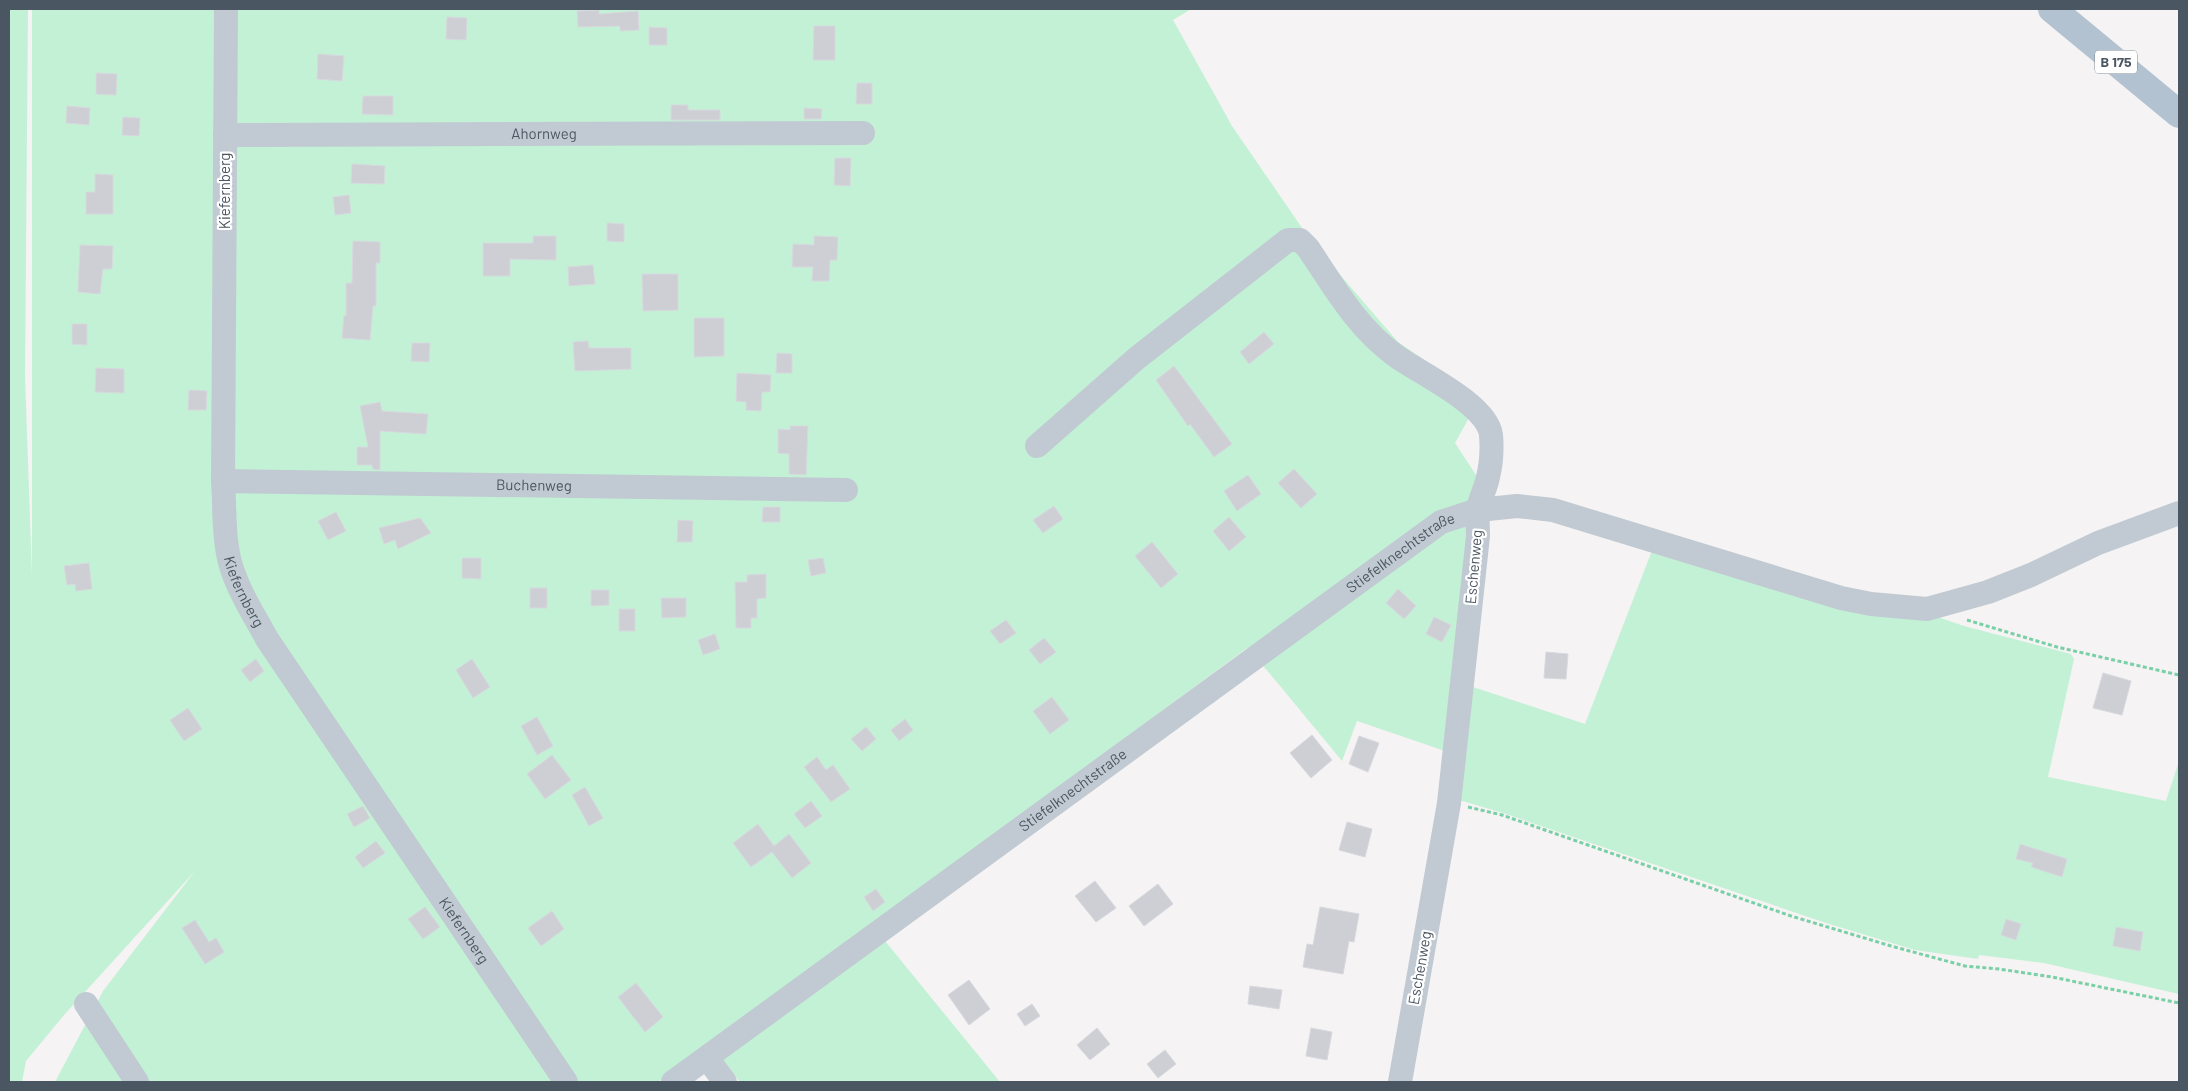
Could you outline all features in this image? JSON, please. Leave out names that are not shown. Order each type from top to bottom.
[{"type":"main road","name":"B 175","points":[[2052,9],[2179,114]]},
{"type":"street","name":"Kiefernberg","points":[[226,9],[223,481],[227,547],[231,566],[244,598],[267,639],[566,1082]]},
{"type":"street","name":"Ahornweg","points":[[225,136],[862,133]]},
{"type":"street","points":[[1037,446],[1136,358],[1288,240],[1300,240],[1308,248],[1348,310],[1376,339],[1396,356],[1448,388],[1481,417],[1491,433],[1488,476],[1478,510]]},
{"type":"street","name":"Buchenweg","points":[[223,481],[846,490]]},
{"type":"street","name":"Eschenweg","points":[[1400,1082],[1449,803],[1478,536],[1478,510],[1517,506],[1553,510],[1841,598],[1871,604],[1927,609],[1988,592],[2031,575],[2098,543],[2179,513]]},
{"type":"street","name":"Stiefelknechtstraße","points":[[673,1082],[1441,522],[1478,510]]},
{"type":"street","points":[[86,1004],[137,1082]]},
{"type":"street","points":[[707,1058],[726,1082]]},
{"type":"path","points":[[1965,620],[2058,647],[2179,676]]},
{"type":"path","points":[[1449,803],[1502,815],[1791,916],[1891,946],[1965,966],[1999,968],[2179,1002]]},
{"type":"green space","points":[[9,9],[28,9],[25,376],[32,576],[32,9],[1191,9],[1173,20],[1232,126],[1311,241],[1398,342],[1480,398],[1455,443],[1480,481],[1451,753],[1357,721],[1342,761],[1247,648],[872,925],[1000,1082],[740,1082],[711,1044],[658,1082],[55,1082],[103,991],[195,871],[64,1015],[26,1061],[22,1082],[9,1082]]},
{"type":"green space","points":[[1653,548],[1926,613],[1964,626],[2071,654],[2074,659],[2048,777],[2166,801],[2179,761],[2179,994],[2044,963],[1979,955],[1978,959],[1915,950],[1826,923],[1503,813],[1459,800],[1470,686],[1585,724]]},
{"type":"building","points":[[599,10],[599,14],[638,11],[639,30],[620,31],[620,26],[578,27],[577,11]]},
{"type":"building","points":[[447,17],[467,18],[466,40],[446,39]]},
{"type":"building","points":[[814,26],[835,26],[835,60],[813,60]]},
{"type":"building","points":[[649,27],[667,28],[667,45],[649,45]]},
{"type":"building","points":[[318,54],[344,56],[342,81],[317,79]]},
{"type":"building","points":[[96,73],[117,74],[116,95],[96,94]]},
{"type":"building","points":[[857,83],[872,83],[872,104],[856,104]]},
{"type":"building","points":[[363,96],[393,96],[393,115],[362,114]]},
{"type":"building","points":[[671,105],[688,105],[688,110],[720,110],[720,120],[671,120]]},
{"type":"building","points":[[67,106],[90,108],[89,125],[66,123]]},
{"type":"building","points":[[804,108],[822,109],[821,119],[804,119]]},
{"type":"building","points":[[123,117],[140,118],[139,136],[122,135]]},
{"type":"building","points":[[835,158],[851,158],[850,186],[834,185]]},
{"type":"building","points":[[352,164],[385,166],[384,184],[351,183]]},
{"type":"building","points":[[95,174],[113,175],[113,214],[86,214],[86,192],[95,192]]},
{"type":"building","points":[[349,195],[351,213],[335,215],[333,197]]},
{"type":"building","points":[[607,223],[624,224],[624,242],[607,241]]},
{"type":"building","points":[[533,236],[556,236],[556,260],[510,259],[510,276],[483,276],[483,243],[533,243]]},
{"type":"building","points":[[814,236],[838,237],[837,260],[830,260],[829,281],[812,281],[813,267],[792,267],[793,244],[814,245]]},
{"type":"building","points":[[353,241],[380,242],[380,263],[376,263],[376,306],[373,306],[370,340],[342,338],[344,315],[346,316],[346,283],[352,283]]},
{"type":"building","points":[[80,245],[113,246],[112,269],[103,269],[100,294],[78,292]]},
{"type":"building","points":[[593,265],[595,284],[569,286],[568,267]]},
{"type":"building","points":[[642,274],[678,274],[678,310],[643,311]]},
{"type":"building","points":[[694,318],[724,318],[724,356],[694,357]]},
{"type":"building","points":[[72,324],[87,324],[87,345],[72,344]]},
{"type":"building","points":[[1264,332],[1274,344],[1249,364],[1240,352]]},
{"type":"building","points":[[588,341],[589,348],[631,348],[631,369],[575,371],[573,342]]},
{"type":"building","points":[[412,343],[430,343],[429,362],[411,361]]},
{"type":"building","points":[[777,353],[792,354],[792,373],[776,373]]},
{"type":"building","points":[[1174,366],[1232,444],[1214,457],[1190,424],[1188,426],[1156,380]]},
{"type":"building","points":[[96,368],[124,369],[124,393],[95,392]]},
{"type":"building","points":[[737,373],[771,375],[770,392],[762,392],[761,411],[746,410],[746,402],[736,401]]},
{"type":"building","points":[[189,390],[207,391],[206,410],[188,410]]},
{"type":"building","points":[[380,402],[382,411],[428,414],[426,434],[380,431],[380,470],[373,469],[372,465],[357,465],[357,447],[368,447],[360,406]]},
{"type":"building","points":[[790,426],[808,426],[806,475],[789,474],[789,454],[778,453],[778,429],[790,430]]},
{"type":"building","points":[[1294,469],[1317,494],[1301,508],[1278,483]]},
{"type":"building","points":[[1248,475],[1261,494],[1237,511],[1224,491]]},
{"type":"building","points":[[1054,506],[1063,519],[1043,533],[1033,520]]},
{"type":"building","points":[[763,507],[780,507],[780,522],[762,522]]},
{"type":"building","points":[[336,512],[346,531],[328,540],[318,521]]},
{"type":"building","points":[[1229,517],[1246,537],[1229,551],[1213,531]]},
{"type":"building","points":[[420,518],[431,533],[398,549],[395,540],[384,544],[379,528]]},
{"type":"building","points":[[678,520],[693,521],[692,542],[677,542]]},
{"type":"building","points":[[1152,542],[1178,574],[1161,588],[1135,556]]},
{"type":"building","points":[[462,558],[481,558],[481,579],[462,578]]},
{"type":"building","points":[[823,558],[826,573],[811,576],[808,560]]},
{"type":"building","points":[[89,563],[92,589],[76,591],[75,584],[67,585],[64,566]]},
{"type":"building","points":[[766,574],[766,598],[757,599],[757,618],[751,618],[751,628],[736,628],[735,582],[747,582],[747,575]]},
{"type":"building","points":[[530,588],[547,588],[547,608],[530,608]]},
{"type":"building","points":[[1398,589],[1416,606],[1404,619],[1386,603]]},
{"type":"building","points":[[591,590],[609,590],[609,605],[591,606]]},
{"type":"building","points":[[661,598],[686,598],[686,617],[662,618]]},
{"type":"building","points":[[619,609],[635,609],[635,631],[619,631]]},
{"type":"building","points":[[1434,617],[1451,625],[1442,642],[1426,634]]},
{"type":"building","points":[[1006,620],[1016,633],[1000,644],[990,631]]},
{"type":"building","points":[[715,634],[720,649],[703,655],[698,640]]},
{"type":"building","points":[[1044,638],[1056,652],[1040,664],[1029,650]]},
{"type":"building","points":[[1546,652],[1568,654],[1566,679],[1544,678]]},
{"type":"building","points":[[256,659],[264,671],[250,682],[241,670]]},
{"type":"building","points":[[472,659],[490,687],[473,698],[456,670]]},
{"type":"building","points":[[2103,673],[2131,681],[2122,715],[2093,708]]},
{"type":"building","points":[[1052,697],[1069,720],[1050,734],[1033,711]]},
{"type":"building","points":[[188,708],[202,729],[184,741],[170,720]]},
{"type":"building","points":[[537,717],[553,746],[537,755],[521,726]]},
{"type":"building","points":[[905,719],[913,730],[899,741],[891,730]]},
{"type":"building","points":[[866,727],[876,739],[862,751],[851,739]]},
{"type":"building","points":[[1312,735],[1332,760],[1311,778],[1290,753]]},
{"type":"building","points":[[1359,736],[1379,743],[1368,772],[1349,764]]},
{"type":"building","points":[[552,755],[571,780],[545,799],[527,774]]},
{"type":"building","points":[[817,757],[826,770],[833,765],[850,789],[831,802],[804,767]]},
{"type":"building","points":[[585,787],[603,818],[589,826],[572,795]]},
{"type":"building","points":[[811,801],[822,816],[805,828],[794,814]]},
{"type":"building","points":[[363,806],[370,818],[354,827],[347,814]]},
{"type":"building","points":[[1347,822],[1372,829],[1365,857],[1339,850]]},
{"type":"building","points":[[758,824],[774,846],[789,834],[811,863],[792,878],[772,852],[751,867],[733,843]]},
{"type":"building","points":[[376,841],[385,853],[363,868],[355,857]]},
{"type":"building","points":[[2020,844],[2067,859],[2062,877],[2031,867],[2033,863],[2016,859]]},
{"type":"building","points":[[1095,881],[1116,908],[1096,922],[1075,896]]},
{"type":"building","points":[[1158,884],[1173,904],[1144,926],[1129,906]]},
{"type":"building","points":[[876,889],[885,902],[873,911],[864,897]]},
{"type":"building","points":[[425,907],[440,927],[423,939],[408,919]]},
{"type":"building","points":[[1320,907],[1359,914],[1354,942],[1349,941],[1343,974],[1303,967],[1307,944],[1313,945]]},
{"type":"building","points":[[552,911],[564,929],[541,946],[528,928]]},
{"type":"building","points":[[2006,919],[2021,924],[2016,940],[2001,935]]},
{"type":"building","points":[[195,920],[209,942],[216,938],[224,952],[205,964],[182,928]]},
{"type":"building","points":[[2116,927],[2143,932],[2140,951],[2113,946]]},
{"type":"building","points":[[969,980],[990,1009],[969,1025],[948,995]]},
{"type":"building","points":[[636,983],[663,1017],[645,1032],[618,997]]},
{"type":"building","points":[[1250,986],[1282,990],[1279,1009],[1248,1004]]},
{"type":"building","points":[[1032,1004],[1040,1016],[1025,1026],[1017,1014]]},
{"type":"building","points":[[1097,1028],[1110,1044],[1090,1060],[1077,1045]]},
{"type":"building","points":[[1311,1028],[1332,1032],[1327,1060],[1306,1056]]},
{"type":"building","points":[[1165,1050],[1176,1064],[1158,1078],[1147,1064]]}]
